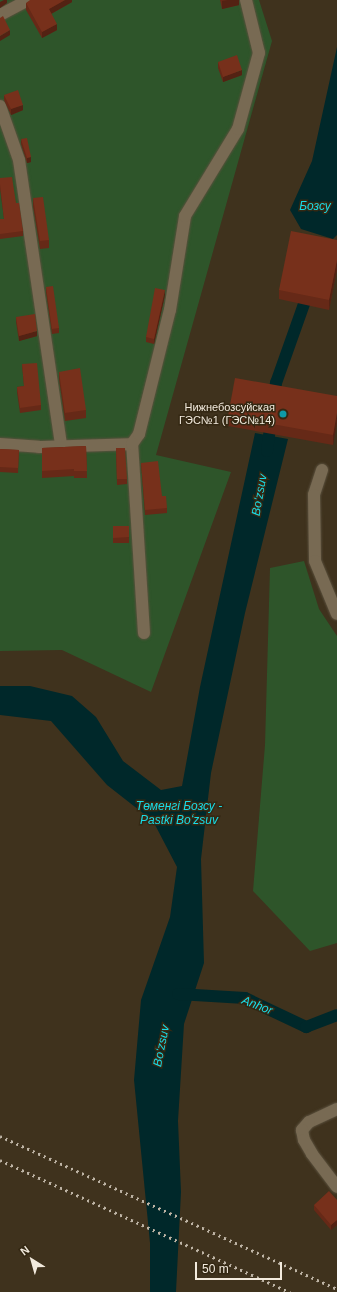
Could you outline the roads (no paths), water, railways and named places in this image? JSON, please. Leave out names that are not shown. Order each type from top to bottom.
[{"type":"street","points":[[0,15],[28,0]]},
{"type":"street","points":[[144,633],[132,444],[139,434],[170,310],[185,216],[238,130],[259,53],[246,0]]},
{"type":"street","points":[[0,106],[20,160],[61,445]]},
{"type":"street","points":[[0,444],[132,444]]},
{"type":"street","points":[[322,470],[314,495],[315,562],[337,614]]},
{"type":"street","points":[[337,1109],[309,1122],[302,1130],[304,1140],[309,1149],[337,1187]]},
{"type":"water","name":"Бозсу","points":[[337,47],[337,235],[333,239],[301,229],[290,210],[312,161]]},
{"type":"water","name":"Төменгі Бозсу - Pastki Boʻzsuv","points":[[255,433],[288,439],[245,613],[211,773],[201,859],[204,963],[184,1024],[178,1121],[181,1192],[176,1292],[150,1292],[150,1243],[134,1080],[141,1000],[170,917],[177,867],[153,821],[107,785],[51,721],[0,715],[0,686],[30,686],[72,696],[96,717],[123,761],[161,790],[182,786],[200,687]]},
{"type":"waterway","name":"Boʻzsuv","points":[[267,451],[276,383],[309,290]]},
{"type":"waterway","name":"Anhor","points":[[178,994],[245,998],[306,1027],[337,1015]]},
{"type":"railway","points":[[0,1136],[337,1289]]},
{"type":"railway","points":[[0,1160],[290,1292]]},
{"type":"place","name":"Нижнебозсуйская ГЭС№1 (ГЭС№14)","points":[[283,414]]}]
